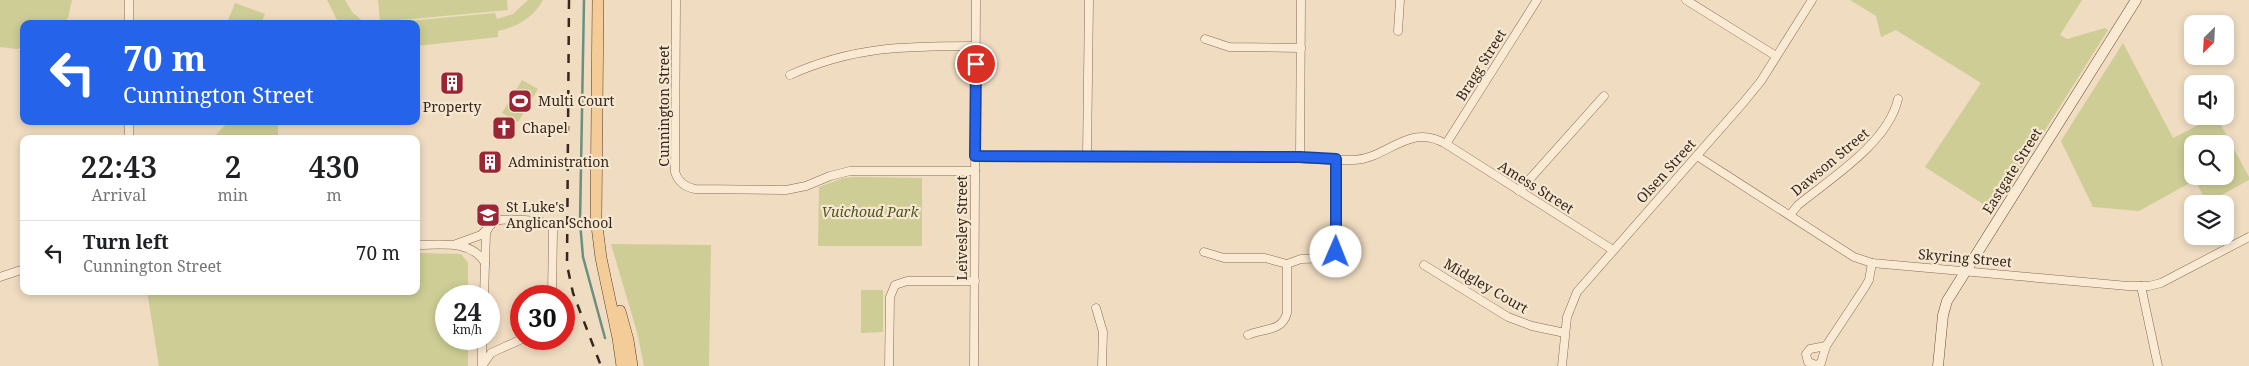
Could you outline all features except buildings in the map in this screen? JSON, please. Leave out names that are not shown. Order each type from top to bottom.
[{"type":"main road","points":[[598,0],[596,218],[622,366]]},
{"type":"main road","points":[[604,272],[617,302],[628,340],[632,366]]},
{"type":"street","points":[[129,0],[129,20]]},
{"type":"street","name":"Cunnington Street","points":[[676,0],[675,168],[679,186],[694,189],[786,190],[806,186],[830,176],[850,171],[975,171]]},
{"type":"street","name":"Leivesley Street","points":[[974,366],[976,0]]},
{"type":"street","points":[[1087,156],[1089,0]]},
{"type":"street","points":[[1300,0],[1300,157]]},
{"type":"street","points":[[1398,31],[1400,0]]},
{"type":"street","points":[[1526,0],[1535,2]]},
{"type":"street","points":[[1686,0],[1776,56]]},
{"type":"street","name":"Olsen Street","points":[[1562,366],[1567,317],[1577,292],[1743,103],[1812,0]]},
{"type":"street","name":"Eastgate Street","points":[[1938,366],[1944,307],[2136,0]]},
{"type":"street","name":"Bragg Street","points":[[1446,144],[1535,2]]},
{"type":"street","points":[[1205,39],[1217,45],[1229,47],[1301,48]]},
{"type":"street","points":[[790,75],[812,65],[856,52],[909,46],[976,46]]},
{"type":"street","points":[[1519,191],[1604,96]]},
{"type":"street","name":"Dawson Street","points":[[1790,215],[1798,205],[1879,137],[1892,118],[1898,100]]},
{"type":"street","points":[[975,156],[1300,157],[1354,160],[1369,157],[1416,137],[1431,137],[1446,144]]},
{"type":"street","name":"Amess Street","points":[[1446,144],[1613,250]]},
{"type":"street","name":"Skyring Street","points":[[1697,156],[1854,256],[1872,263],[2141,286],[2161,283],[2249,237]]},
{"type":"street","points":[[1204,252],[1224,258],[1265,258],[1287,264],[1301,259],[1330,258],[1336,252],[1336,159]]},
{"type":"street","points":[[452,245],[480,235],[492,224],[500,220],[544,222],[551,225],[553,231],[552,285]]},
{"type":"street","points":[[484,285],[485,238],[488,228]]},
{"type":"street","points":[[420,245],[452,245],[476,251],[485,263]]},
{"type":"street","points":[[1826,346],[1869,280],[1872,263]]},
{"type":"street","points":[[1248,335],[1259,330],[1278,327],[1284,321],[1286,313],[1287,264]]},
{"type":"street","name":"Midgley Court","points":[[1424,265],[1508,317],[1532,326],[1565,333]]},
{"type":"street","points":[[0,278],[20,270]]},
{"type":"street","points":[[889,366],[890,297],[895,285],[907,280],[975,281]]},
{"type":"street","points":[[2141,286],[2158,366]]},
{"type":"street","points":[[1096,308],[1103,332],[1102,366]]},
{"type":"street","points":[[482,366],[491,353],[510,344]]},
{"type":"street","points":[[482,350],[482,366]]},
{"type":"green space","points":[[0,0],[72,0],[66,20],[20,20],[20,48],[0,47]]},
{"type":"green space","points":[[327,0],[345,0],[352,12],[361,20],[337,20]]},
{"type":"green space","points":[[378,0],[507,0],[508,10],[401,20],[380,20]]},
{"type":"green space","points":[[528,0],[543,0],[524,21],[498,31],[498,37],[420,46],[419,20],[495,13],[497,19],[513,14]]},
{"type":"green space","points":[[1850,0],[2082,0],[2060,35],[2067,39],[2105,28],[2108,30],[1994,211],[1925,167],[1981,83],[1896,30],[1881,37],[1876,16]]},
{"type":"green space","points":[[235,3],[265,14],[263,20],[228,20]]},
{"type":"green space","points":[[2123,43],[2173,138],[2198,125],[2221,125],[2226,135],[2184,135],[2184,185],[2186,185],[2139,211],[2093,207],[2061,141]]},
{"type":"green space","name":"Multi Court","points":[[522,80],[538,89],[518,122],[502,113]]},
{"type":"green space","points":[[225,125],[278,125],[278,135],[216,135]]},
{"type":"green space","points":[[2234,149],[2249,180],[2222,195],[2203,195],[2198,185],[2234,185]]},
{"type":"green space","name":"Vuichoud Park","points":[[843,178],[922,178],[922,246],[818,246],[819,187]]},
{"type":"green space","points":[[611,244],[711,245],[709,366],[644,366],[637,332]]},
{"type":"green space","points":[[420,253],[461,254],[468,263],[468,285],[435,285],[435,350],[468,350],[468,366],[159,366],[148,295],[420,295]]},
{"type":"green space","points":[[861,290],[883,290],[883,332],[861,333]]},
{"type":"waterway","points":[[584,0],[580,222],[583,257],[605,338]]},
{"type":"railway","points":[[569,0],[567,265],[573,293],[601,366]]},
{"type":"place","name":"Property","points":[[452,83]]},
{"type":"place","name":"Multi Court","points":[[520,101]]},
{"type":"place","name":"Chapel","points":[[504,128]]},
{"type":"place","name":"Administration","points":[[490,162]]},
{"type":"place","name":"St Luke's Anglican School","points":[[488,215]]},
{"type":"route","points":[[976,64],[975,156],[1300,157],[1336,159],[1336,252]]}]
